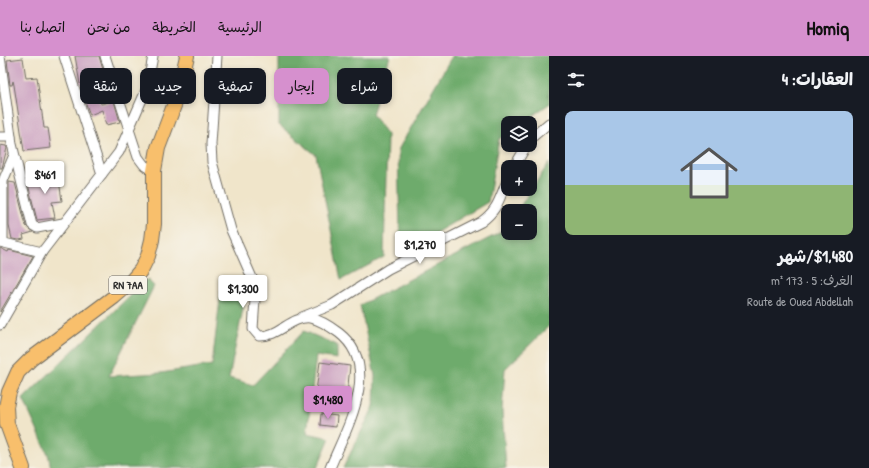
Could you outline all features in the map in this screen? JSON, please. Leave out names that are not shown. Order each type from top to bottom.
[{"type":"main road","name":"RN 7AA","points":[[23,468],[7,424],[6,407],[9,392],[18,372],[31,359],[114,297],[129,284],[141,270],[148,256],[152,240],[154,224],[154,171],[158,148],[178,96],[187,56]]},
{"type":"street","points":[[0,56],[10,137],[32,225],[37,228],[63,223]]},
{"type":"street","points":[[64,56],[102,174]]},
{"type":"street","points":[[105,56],[140,162],[154,171]]},
{"type":"street","points":[[0,325],[42,252],[119,152],[130,130],[147,88],[152,56]]},
{"type":"street","points":[[217,56],[218,70],[211,144],[212,162],[230,230],[253,280],[255,299],[253,329],[259,336],[269,336],[299,318],[332,305],[388,270],[481,222],[491,215],[497,207],[501,196]]},
{"type":"street","points":[[537,133],[549,123]]},
{"type":"street","points":[[0,137],[10,137]]},
{"type":"street","points":[[14,155],[3,181],[2,242],[42,252]]},
{"type":"street","points":[[299,318],[310,318],[320,321],[333,328],[351,345],[356,353],[359,363],[360,378],[355,410],[330,468]]},
{"type":"green space","points":[[279,56],[390,56],[386,68],[337,68],[337,104],[375,104],[372,114],[387,135],[384,257],[341,280],[316,155],[279,125],[279,104],[329,104],[329,68],[279,68]]},
{"type":"green space","points":[[452,56],[549,56],[549,104],[532,116],[501,116],[501,138],[499,139],[488,202],[432,235],[400,234],[398,150]]},
{"type":"green space","points":[[549,163],[549,326],[505,369],[502,411],[506,468],[343,468],[374,406],[375,376],[360,305],[501,232],[501,240],[537,240],[537,204],[522,204],[527,196],[537,196],[537,181]]},
{"type":"green space","points":[[147,279],[154,286],[109,376],[161,373],[212,365],[221,291],[246,294],[229,378],[253,385],[304,331],[337,345],[337,359],[316,356],[307,433],[330,438],[317,468],[51,468],[48,454],[23,399]]},
{"type":"building","points":[[75,56],[99,56],[102,68],[80,68],[80,84]]},
{"type":"building","points":[[23,58],[26,78],[37,77],[44,128],[48,128],[51,148],[24,151],[14,85],[13,81],[12,85],[10,85],[7,60]]},
{"type":"building","points":[[86,104],[115,104],[120,122],[106,125],[102,110],[90,115]]},
{"type":"building","points":[[0,145],[6,146],[7,148],[2,168],[0,168]]},
{"type":"building","points":[[58,173],[62,201],[52,202],[55,218],[37,220],[27,180]]},
{"type":"building","points":[[9,182],[15,183],[26,226],[33,232],[23,235],[24,239],[12,239],[9,226]]},
{"type":"building","points":[[0,248],[8,252],[9,250],[33,256],[0,312]]},
{"type":"building","points":[[320,362],[350,366],[347,395],[316,391]]},
{"type":"building","points":[[321,414],[337,416],[336,427],[320,425]]}]
